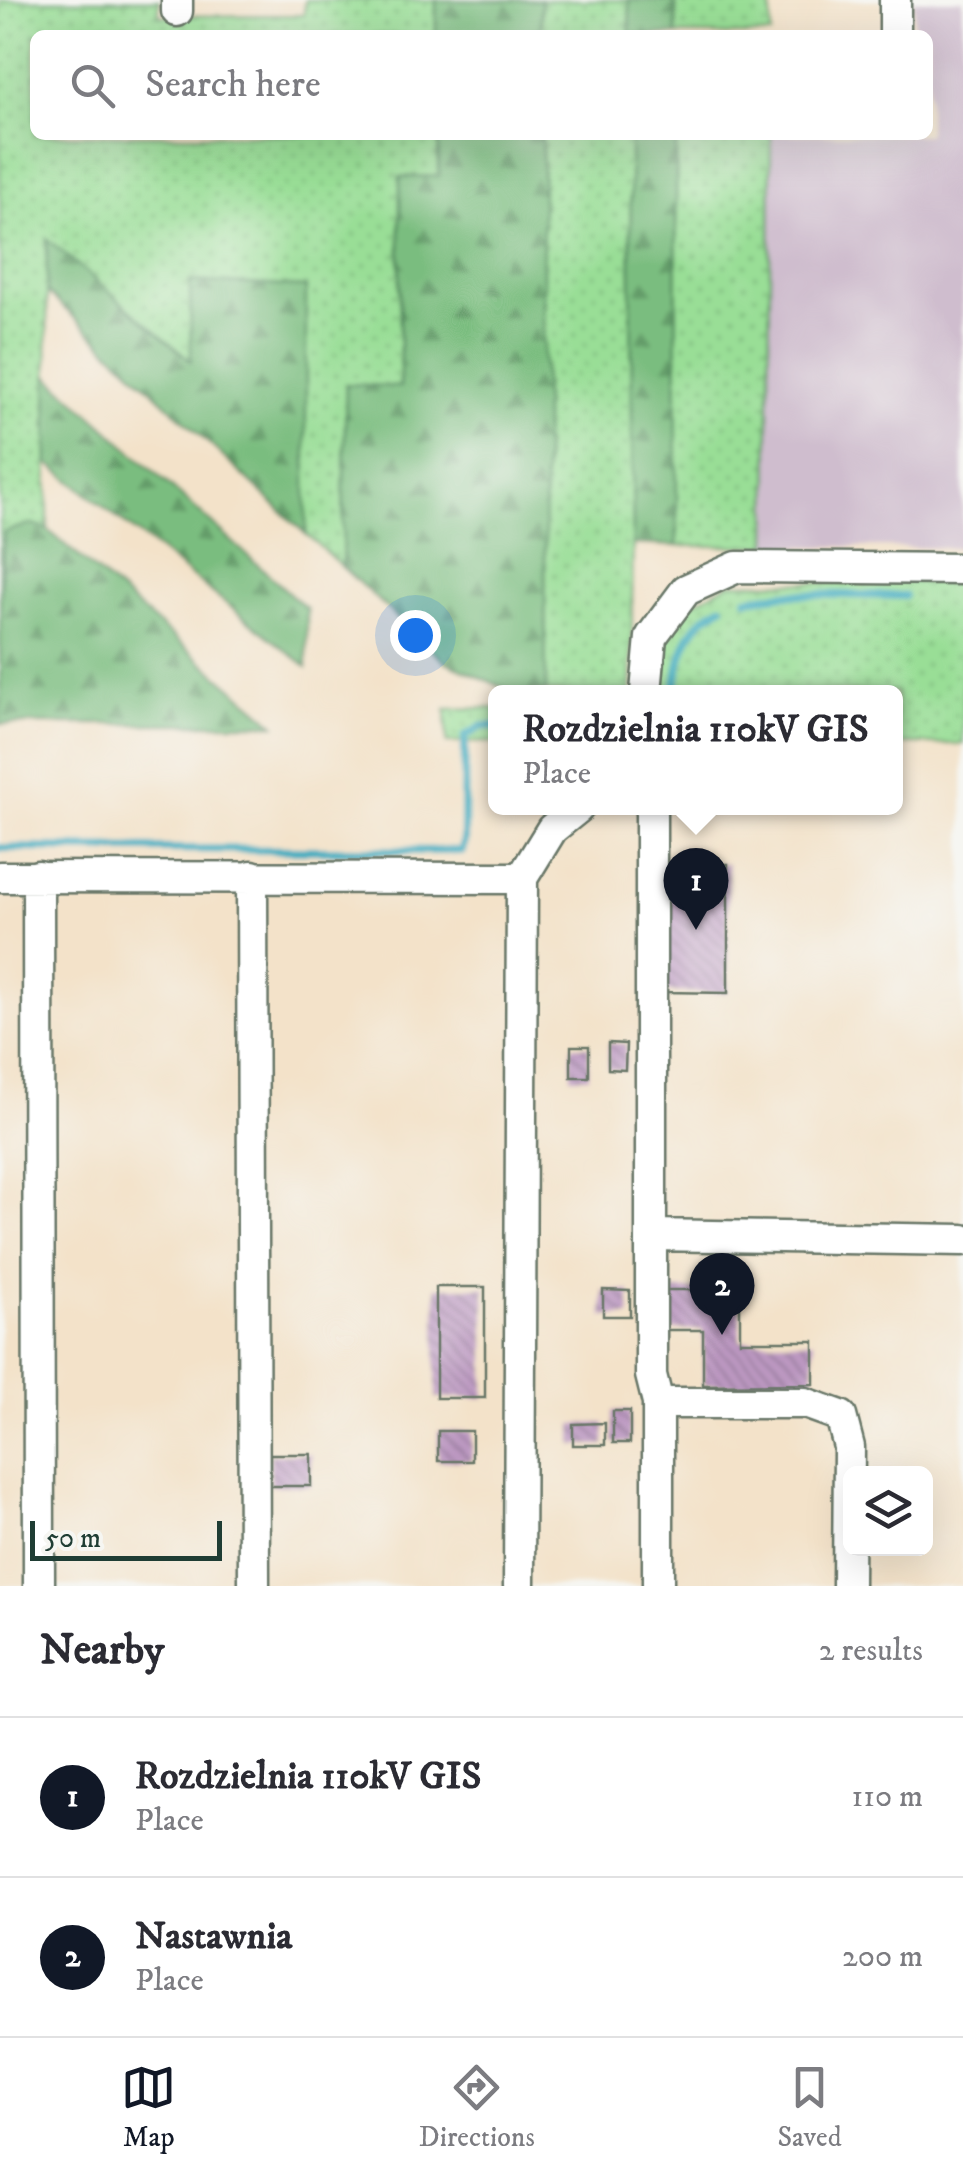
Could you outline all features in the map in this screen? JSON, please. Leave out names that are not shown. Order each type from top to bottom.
[{"type":"lane","points":[[895,0],[896,30]]},
{"type":"lane","points":[[647,685],[651,637],[686,590],[737,567],[963,568]]},
{"type":"lane","points":[[518,1586],[522,878],[552,829],[569,815]]},
{"type":"lane","points":[[651,815],[651,1375],[658,1404],[658,1586]]},
{"type":"lane","points":[[38,876],[40,1586]]},
{"type":"lane","points":[[252,876],[254,1586]]},
{"type":"lane","points":[[0,877],[522,878]]},
{"type":"lane","points":[[651,1235],[963,1240]]},
{"type":"lane","points":[[658,1404],[805,1403],[840,1416],[849,1447],[848,1586]]},
{"type":"shaded area","points":[[914,0],[963,0],[963,548],[768,546],[771,140],[933,140],[933,30],[914,30]]},
{"type":"green space","points":[[0,0],[159,0],[159,16],[304,15],[305,0],[436,0],[436,30],[30,30],[30,140],[438,140],[439,177],[400,178],[400,387],[346,384],[342,567],[306,534],[305,287],[192,362],[47,240],[48,530],[30,524],[4,532],[0,601]]},
{"type":"green space","points":[[436,0],[541,0],[541,30],[436,30]]},
{"type":"green space","points":[[541,0],[629,0],[630,30],[541,30]]},
{"type":"green space","points":[[629,0],[676,0],[676,30],[630,30]]},
{"type":"green space","points":[[676,0],[771,0],[771,30],[676,30]]},
{"type":"green space","points":[[438,140],[542,140],[546,685],[497,685],[444,661],[342,567],[346,384],[400,387],[400,177],[439,176]]},
{"type":"green space","points":[[542,140],[630,140],[631,685],[546,685]]},
{"type":"green space","points":[[630,140],[676,140],[677,546],[633,544]]},
{"type":"green space","points":[[676,140],[771,140],[768,546],[677,546]]},
{"type":"green space","points":[[47,239],[191,361],[190,281],[306,287],[306,534],[47,292]]},
{"type":"green space","points":[[47,375],[307,609],[307,667],[48,463]]},
{"type":"green space","points":[[30,524],[48,530],[275,724],[0,724],[4,532]]},
{"type":"green space","points":[[963,581],[963,744],[903,744],[903,685],[658,685],[657,662],[670,627],[684,608],[730,583]]},
{"type":"green space","points":[[488,708],[488,742],[447,743],[446,709]]},
{"type":"building","points":[[706,864],[728,864],[728,993],[664,992],[664,870],[706,870]]},
{"type":"building","points":[[608,1043],[626,1044],[625,1070],[608,1069]]},
{"type":"building","points":[[571,1046],[589,1046],[589,1077],[571,1077]]},
{"type":"building","points":[[436,1287],[485,1287],[485,1398],[436,1398]]},
{"type":"building","points":[[603,1290],[630,1291],[630,1316],[603,1316]]},
{"type":"building","points":[[665,1290],[740,1290],[740,1341],[814,1341],[814,1384],[703,1385],[703,1330],[665,1330]]},
{"type":"building","points":[[613,1411],[630,1411],[630,1443],[613,1443]]},
{"type":"building","points":[[605,1423],[605,1445],[573,1445],[573,1424]]},
{"type":"building","points":[[438,1431],[472,1431],[472,1461],[438,1461]]},
{"type":"building","points":[[270,1454],[311,1454],[311,1486],[270,1486]]},
{"type":"waterway","points":[[747,599],[785,594],[904,596]]},
{"type":"waterway","points":[[676,685],[690,636],[703,619],[722,606]]},
{"type":"waterway","points":[[0,848],[462,851],[465,736],[488,726]]},
{"type":"place","name":"Rozdzielnia 110kV GIS","points":[[696,930]]},
{"type":"place","name":"Nastawnia","points":[[722,1335]]}]
